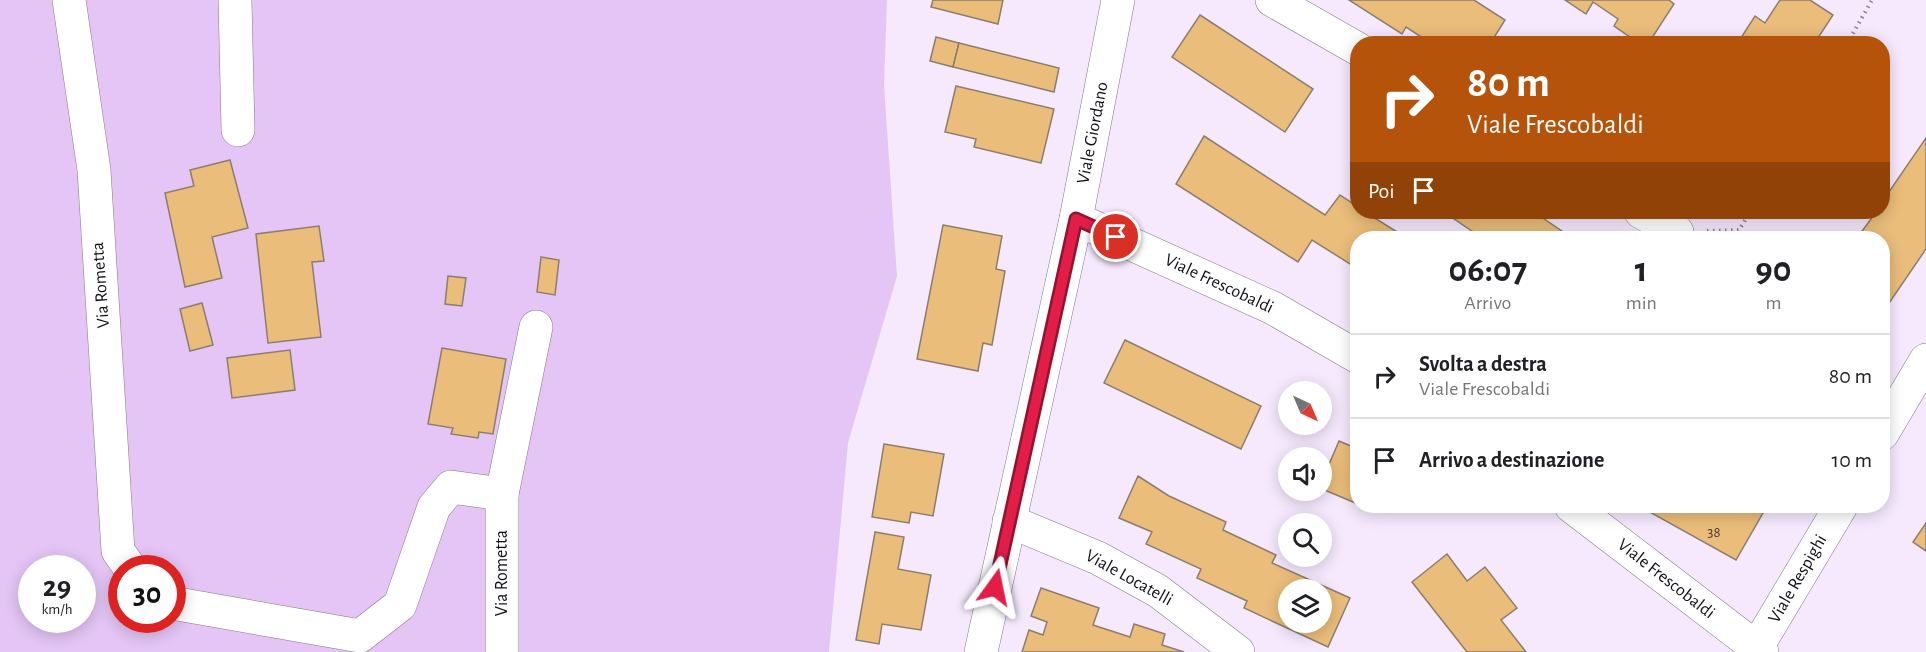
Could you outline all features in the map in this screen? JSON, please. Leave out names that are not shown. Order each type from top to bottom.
[{"type":"street","name":"Via Rometta","points":[[69,0],[94,170],[118,551],[121,555]]},
{"type":"street","points":[[235,0],[238,130]]},
{"type":"street","name":"Viale Giordano","points":[[981,652],[1076,219],[1118,0]]},
{"type":"street","points":[[1272,0],[1350,44]]},
{"type":"street","name":"Viale Frescobaldi","points":[[1076,219],[1273,308],[1350,352]]},
{"type":"street","points":[[1654,219],[1675,231]]},
{"type":"street","name":"Via Rometta","points":[[502,652],[502,494],[536,327]]},
{"type":"street","points":[[1890,421],[1926,360]]},
{"type":"street","points":[[186,605],[360,636],[400,604],[434,507],[451,487],[502,494]]},
{"type":"street","name":"Viale Frescobaldi","points":[[1579,513],[1758,651]]},
{"type":"street","name":"Viale Respighi","points":[[1758,651],[1837,513]]},
{"type":"street","name":"Viale Locatelli","points":[[1009,521],[1098,558],[1158,591],[1238,652]]},
{"type":"path","points":[[1852,36],[1872,0]]},
{"type":"path","points":[[1708,231],[1738,230],[1745,219]]},
{"type":"shaded area","points":[[0,0],[887,0],[884,85],[897,276],[848,443],[829,652],[0,652]]},
{"type":"building","points":[[933,0],[1003,0],[998,24],[931,7]]},
{"type":"building","points":[[1349,0],[1474,0],[1505,20],[1495,36],[1420,36],[1406,27],[1402,34]]},
{"type":"building","points":[[1565,0],[1669,0],[1674,4],[1653,36],[1628,36],[1614,26],[1618,19],[1593,2],[1586,14]]},
{"type":"building","points":[[1780,0],[1810,0],[1833,15],[1819,36],[1742,36],[1755,16],[1765,23]]},
{"type":"building","points":[[1200,15],[1313,89],[1285,132],[1172,57]]},
{"type":"building","points":[[936,37],[959,43],[953,67],[930,61]]},
{"type":"building","points":[[959,43],[1059,68],[1054,92],[953,67]]},
{"type":"building","points":[[956,86],[1054,109],[1041,163],[974,147],[976,139],[945,132]]},
{"type":"building","points":[[1204,136],[1325,215],[1340,195],[1350,202],[1350,219],[1376,219],[1396,231],[1350,231],[1350,264],[1312,240],[1298,262],[1176,184]]},
{"type":"building","points":[[1926,138],[1926,249],[1890,302],[1890,231],[1862,231],[1871,219],[1890,219],[1890,190]]},
{"type":"building","points":[[230,160],[248,228],[212,237],[222,278],[185,287],[165,193],[194,186],[190,170]]},
{"type":"building","points":[[1454,219],[1544,219],[1562,231],[1472,231]]},
{"type":"building","points":[[943,225],[1002,236],[996,269],[1005,271],[992,345],[983,343],[978,371],[917,359]]},
{"type":"building","points":[[319,226],[324,261],[312,262],[321,337],[268,343],[256,234]]},
{"type":"building","points":[[541,257],[559,260],[555,295],[537,292]]},
{"type":"building","points":[[448,276],[466,278],[462,306],[445,304]]},
{"type":"building","points":[[202,303],[213,345],[190,351],[180,309]]},
{"type":"building","points":[[1125,340],[1261,406],[1241,449],[1104,383]]},
{"type":"building","points":[[442,348],[506,359],[493,434],[479,432],[478,438],[451,434],[453,428],[428,424]]},
{"type":"building","points":[[290,350],[295,390],[232,398],[227,358]]},
{"type":"building","points":[[1339,441],[1350,446],[1350,501],[1332,493],[1332,457]]},
{"type":"building","points":[[884,444],[944,454],[933,516],[911,512],[909,523],[872,517]]},
{"type":"building","points":[[1138,476],[1169,496],[1226,522],[1223,530],[1276,555],[1272,563],[1308,579],[1278,579],[1278,624],[1244,608],[1247,601],[1197,578],[1201,569],[1146,544],[1152,532],[1119,518]]},
{"type":"building","points":[[1652,513],[1763,513],[1736,560]]},
{"type":"building","points":[[1926,523],[1926,551],[1913,542]]},
{"type":"building","points":[[875,532],[904,537],[898,569],[931,575],[921,630],[882,624],[879,644],[856,640]]},
{"type":"building","points":[[1447,554],[1467,581],[1485,567],[1517,608],[1501,620],[1526,652],[1467,652],[1412,582]]},
{"type":"building","points":[[1041,588],[1099,608],[1093,625],[1130,637],[1134,624],[1165,634],[1162,645],[1184,652],[1022,652],[1029,630],[1043,635],[1047,622],[1031,616]]},
{"type":"building","points":[[1332,590],[1350,598],[1328,647],[1298,633],[1332,633]]},
{"type":"route","points":[[995,587],[1076,219],[1116,237]]}]
